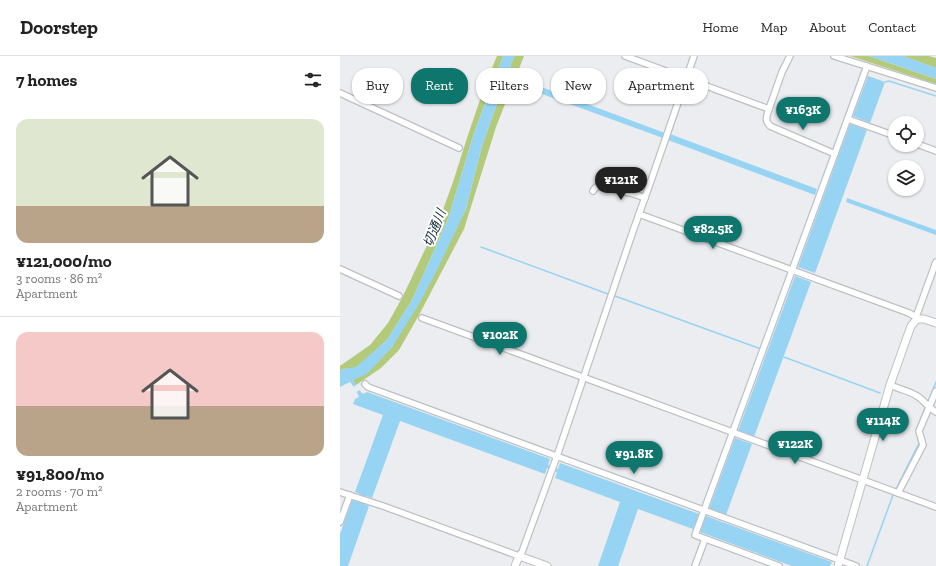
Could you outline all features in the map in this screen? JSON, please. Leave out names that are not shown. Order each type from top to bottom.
[{"type":"street","points":[[625,56],[657,68]]},
{"type":"street","points":[[690,68],[694,56]]},
{"type":"street","points":[[790,56],[782,72],[769,108],[766,123],[835,154]]},
{"type":"street","points":[[834,56],[936,88]]},
{"type":"street","points":[[779,566],[695,535],[867,66]]},
{"type":"street","points":[[708,87],[769,108]]},
{"type":"street","points":[[340,94],[459,148]]},
{"type":"street","points":[[515,566],[522,552],[557,456],[677,104]]},
{"type":"street","points":[[848,119],[888,133]]},
{"type":"street","points":[[924,147],[936,151]]},
{"type":"street","points":[[593,191],[598,186],[645,198]]},
{"type":"street","points":[[639,214],[909,313],[916,318],[936,323]]},
{"type":"street","points":[[838,563],[890,385],[936,262]]},
{"type":"street","points":[[340,269],[399,296]]},
{"type":"street","points":[[422,318],[936,507]]},
{"type":"street","points":[[365,384],[368,387],[704,510],[838,563],[856,566]]},
{"type":"street","points":[[890,385],[917,395],[929,408],[936,412]]},
{"type":"street","points":[[898,493],[923,444],[919,431],[936,391]]},
{"type":"street","points":[[340,492],[383,506],[548,566]]},
{"type":"street","points":[[340,522],[350,495]]},
{"type":"street","points":[[695,566],[705,539]]},
{"type":"green space","points":[[497,56],[503,56],[498,68],[492,68]]},
{"type":"green space","points":[[514,56],[524,56],[519,68],[510,68]]},
{"type":"green space","points":[[850,56],[869,56],[936,79],[936,84]]},
{"type":"green space","points":[[903,56],[929,56],[936,58],[936,68]]},
{"type":"green space","points":[[479,104],[485,104],[474,133],[448,219],[412,300],[387,340],[356,368],[343,369],[340,371],[340,366],[370,345],[388,323],[403,296],[440,218]]},
{"type":"green space","points":[[497,104],[505,104],[496,127],[464,229],[419,315],[399,350],[381,368],[356,385],[353,380],[367,373],[392,347],[466,209],[482,146]]},
{"type":"water","points":[[503,56],[514,56],[510,68],[498,68]]},
{"type":"water","points":[[869,56],[903,56],[936,68],[936,79]]},
{"type":"water","points":[[868,76],[885,82],[870,123],[853,116]]},
{"type":"water","points":[[543,88],[551,91],[551,97],[543,94]]},
{"type":"water","points":[[485,104],[497,104],[482,146],[466,209],[419,304],[392,347],[367,374],[353,380],[356,385],[354,387],[350,382],[340,387],[340,371],[343,369],[356,367],[387,340],[412,300],[448,219],[474,133]]},
{"type":"water","points":[[570,104],[587,104],[665,133],[663,138]]},
{"type":"water","points":[[850,124],[867,130],[815,273],[798,267]]},
{"type":"water","points":[[670,134],[817,189],[815,195],[668,140]]},
{"type":"water","points":[[847,198],[936,230],[936,235],[846,202]]},
{"type":"water","points":[[795,276],[811,282],[754,437],[738,431]]},
{"type":"water","points":[[359,390],[363,394],[367,392],[550,459],[548,465],[558,469],[560,463],[699,514],[697,519],[704,521],[706,516],[832,562],[830,566],[792,566],[700,532],[702,527],[695,524],[693,529],[638,509],[618,566],[598,566],[620,502],[555,478],[557,472],[547,468],[545,474],[400,421],[372,498],[365,496],[362,503],[369,506],[348,566],[340,566],[340,534],[352,500],[359,502],[362,495],[355,492],[383,415],[353,404],[355,399],[359,397],[357,392]]},
{"type":"water","points":[[735,438],[752,444],[726,515],[709,509]]},
{"type":"waterway","points":[[885,82],[889,81],[936,96]]},
{"type":"waterway","points":[[670,135],[681,104]]},
{"type":"waterway","points":[[481,247],[608,294]]},
{"type":"waterway","points":[[615,296],[761,349]]},
{"type":"waterway","points":[[784,357],[880,393]]},
{"type":"waterway","points":[[928,402],[936,382]]},
{"type":"waterway","points":[[896,489],[919,443],[916,431],[925,408]]},
{"type":"waterway","points":[[867,566],[893,495]]},
{"type":"water label","name":"切通川","points":[[434,228]]}]
